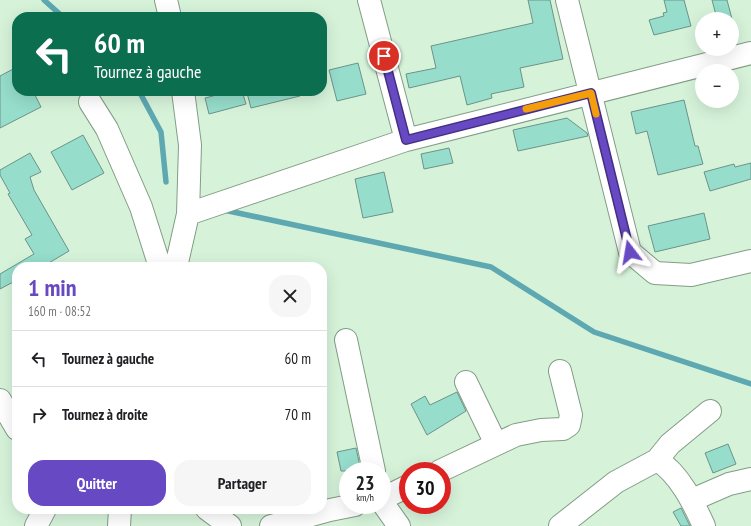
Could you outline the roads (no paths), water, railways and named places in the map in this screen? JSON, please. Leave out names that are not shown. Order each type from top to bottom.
[{"type":"street","points":[[166,0],[169,12]]},
{"type":"street","points":[[369,0],[406,140]]},
{"type":"street","points":[[567,0],[630,252],[656,273],[691,275],[751,261]]},
{"type":"street","points":[[188,214],[406,140],[751,53]]},
{"type":"street","points":[[177,262],[188,214],[190,145],[184,96]]},
{"type":"street","points":[[90,102],[107,129],[141,207],[158,262]]},
{"type":"street","points":[[346,340],[372,462]]},
{"type":"street","points":[[451,466],[516,435],[541,430],[563,429],[569,425],[571,415],[560,371]]},
{"type":"street","points":[[466,382],[496,444]]},
{"type":"street","points":[[0,400],[12,420]]},
{"type":"street","points":[[561,526],[616,482],[657,460],[670,444],[710,411]]},
{"type":"street","points":[[657,460],[666,465],[692,500],[704,526]]},
{"type":"street","points":[[692,500],[729,484],[751,479]]},
{"type":"street","points":[[327,511],[339,508]]},
{"type":"street","points":[[119,526],[120,514]]},
{"type":"street","points":[[214,514],[230,526]]},
{"type":"street","points":[[271,526],[315,514]]},
{"type":"street","points":[[391,514],[399,526]]},
{"type":"waterway","points":[[44,0],[57,12]]},
{"type":"waterway","points":[[142,96],[161,132],[166,182]]},
{"type":"waterway","points":[[224,210],[491,267],[594,332],[751,384]]}]
